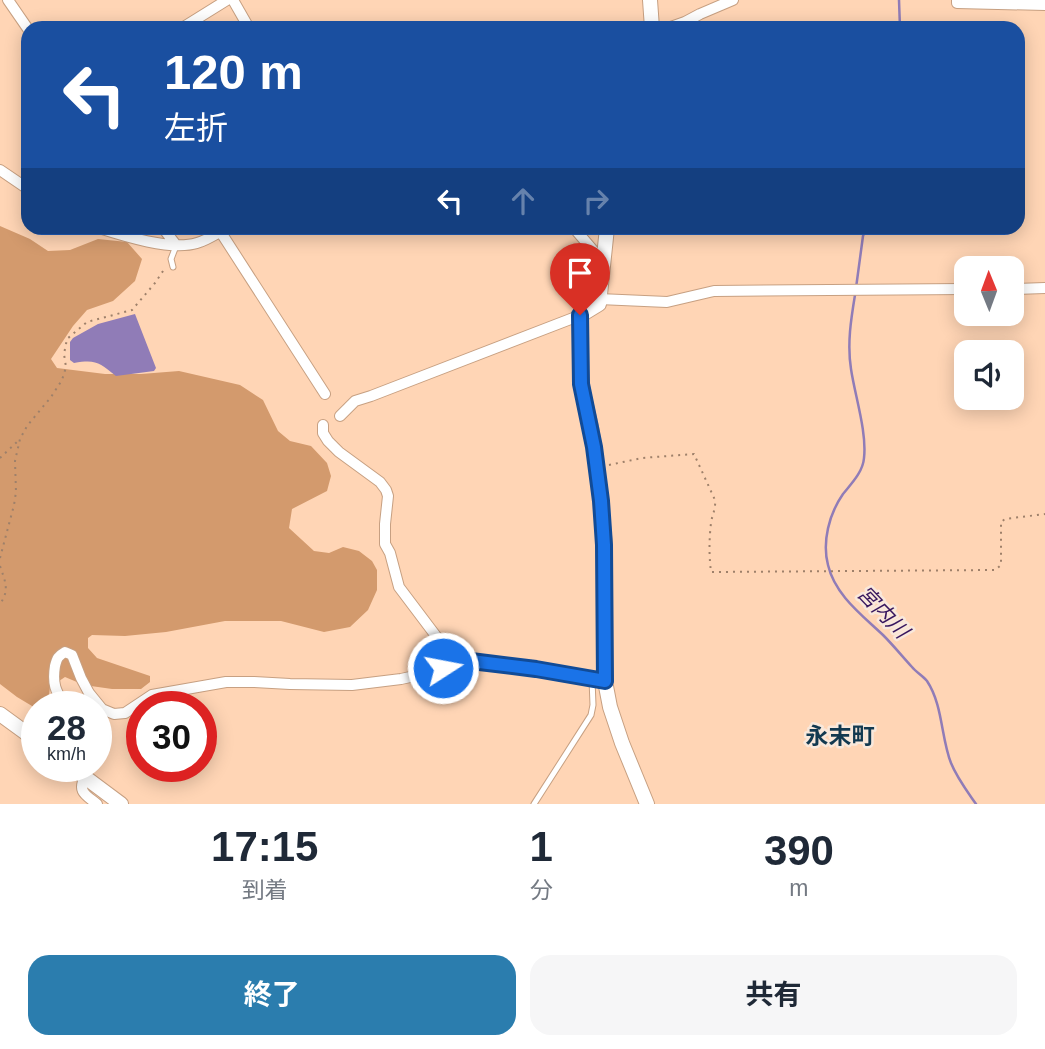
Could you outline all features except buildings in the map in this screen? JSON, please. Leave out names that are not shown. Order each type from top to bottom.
[{"type":"street","points":[[8,0],[22,21]]},
{"type":"street","points":[[193,21],[227,0]]},
{"type":"street","points":[[233,0],[245,21]]},
{"type":"street","points":[[650,0],[652,21]]},
{"type":"street","points":[[687,21],[733,0]]},
{"type":"street","points":[[957,0],[957,3],[1045,5]]},
{"type":"street","points":[[0,170],[21,184]]},
{"type":"street","points":[[123,235],[176,245],[195,243],[212,235]]},
{"type":"street","points":[[168,235],[176,245]]},
{"type":"street","points":[[228,235],[325,394]]},
{"type":"street","points":[[580,235],[603,262]]},
{"type":"street","points":[[340,416],[355,401],[580,315],[598,304],[606,235]]},
{"type":"street","points":[[1024,289],[1045,288]]},
{"type":"street","points":[[599,299],[667,302],[714,291],[954,289]]},
{"type":"street","points":[[580,315],[581,384],[597,467],[604,545],[598,680],[647,804]]},
{"type":"street","points":[[323,425],[323,433],[328,441],[380,482],[386,490],[388,496],[385,544],[399,587],[442,644],[443,668]]},
{"type":"street","points":[[57,691],[52,682],[57,658],[65,652],[72,655],[89,691]]},
{"type":"street","points":[[112,713],[125,713],[152,695],[226,682],[352,685],[433,673],[471,661],[598,680]]},
{"type":"street","points":[[0,714],[21,729]]},
{"type":"street","points":[[82,782],[85,795],[97,804]]},
{"type":"street","points":[[92,782],[121,804]]},
{"type":"lane","points":[[173,267],[176,245]]},
{"type":"lane","points":[[534,804],[588,721],[598,680]]},
{"type":"path","points":[[0,558],[14,505],[15,461],[20,439],[62,380],[68,339],[87,323],[132,310],[172,259]]},
{"type":"path","points":[[0,458],[20,439]]},
{"type":"path","points":[[597,467],[642,458],[694,454],[716,506],[711,518],[711,572],[996,570],[1001,565],[1000,522],[1004,519],[1045,514]]},
{"type":"path","points":[[0,566],[7,586],[0,604]]},
{"type":"shaded area","points":[[0,226],[30,239],[48,251],[70,250],[98,239],[127,242],[142,259],[135,281],[113,301],[87,310],[51,359],[57,368],[105,374],[179,371],[240,385],[263,400],[278,431],[290,441],[311,446],[327,463],[331,476],[327,491],[292,509],[289,528],[314,551],[329,553],[343,547],[359,551],[372,561],[377,570],[377,590],[368,610],[350,627],[324,632],[281,621],[225,621],[166,632],[125,636],[92,635],[88,638],[88,648],[97,658],[150,676],[150,682],[141,689],[84,685],[65,677],[50,687],[50,691],[21,691],[21,699],[0,684]]},
{"type":"shaded area","points":[[135,314],[156,368],[154,371],[116,376],[97,363],[74,363],[70,360],[70,342],[73,338],[98,324]]},
{"type":"waterway","name":"宮内川","points":[[899,0],[900,21]]},
{"type":"waterway","name":"宮内川","points":[[856,288],[863,235]]},
{"type":"waterway","name":"宮内川","points":[[855,295],[849,350],[862,426],[864,458],[859,473],[838,502],[831,519],[826,538],[828,565],[837,586],[850,604],[927,681],[936,700],[951,763],[976,804]]},
{"type":"district","name":"永末町","points":[[840,736]]},
{"type":"route","points":[[443,668],[471,661],[605,681],[601,501],[591,427],[581,384],[580,315]]}]
